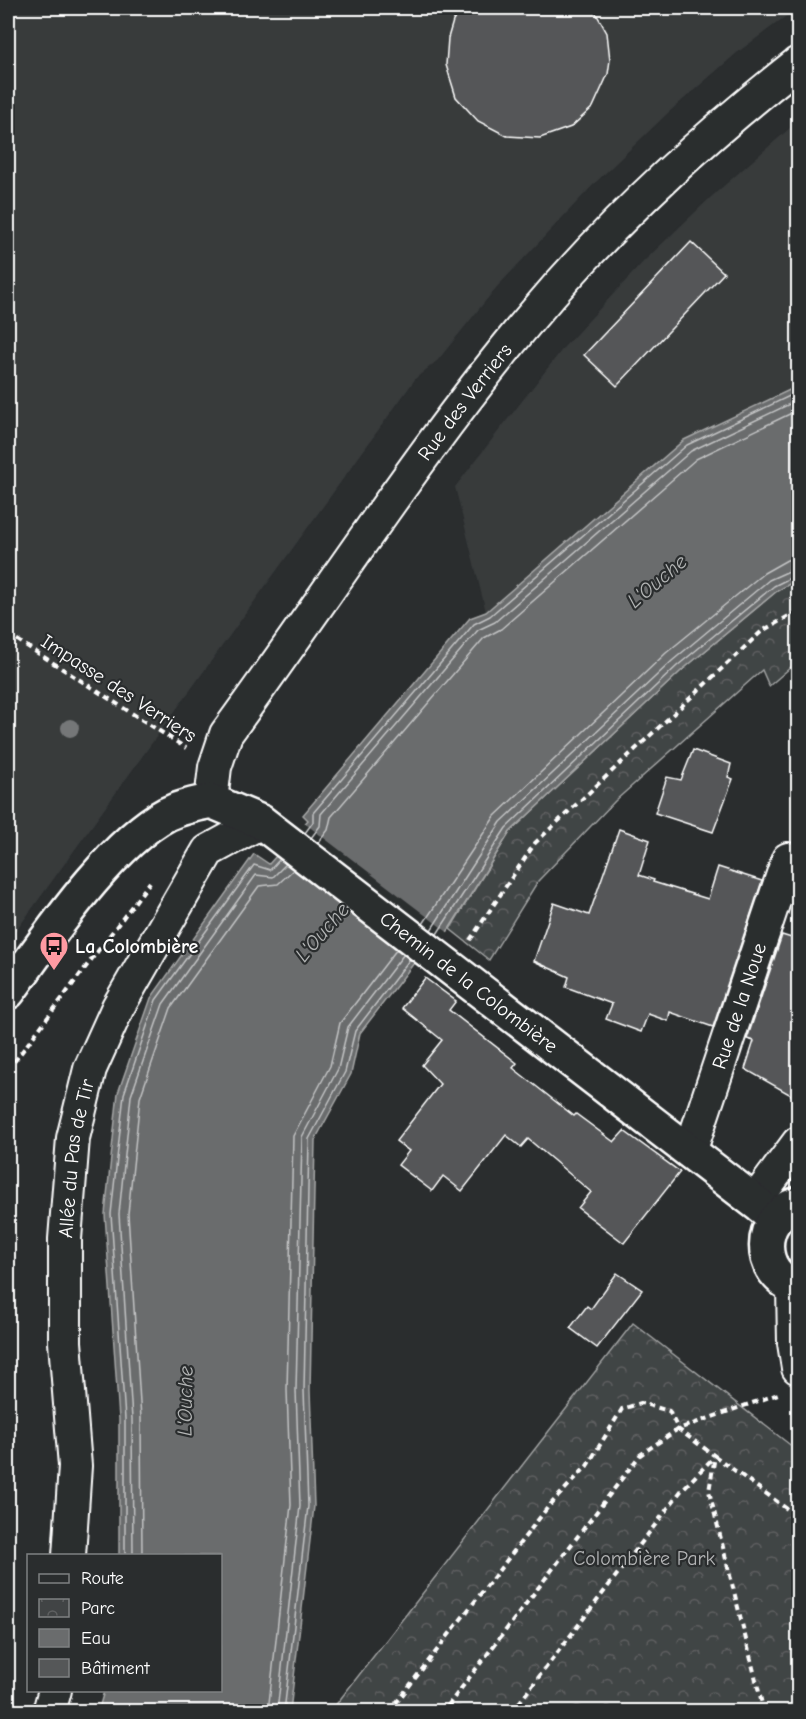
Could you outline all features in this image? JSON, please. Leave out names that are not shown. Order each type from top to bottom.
[{"type":"street","name":"Rue des Verriers","points":[[211,801],[215,767],[226,735],[434,443],[534,314],[654,185],[746,104],[798,63]]},
{"type":"street","name":"Chemin de la Colombière","points":[[211,801],[261,822],[690,1152],[776,1208]]},
{"type":"street","points":[[8,993],[68,911],[138,835],[166,815],[211,801]]},
{"type":"street","name":"Allée du Pas de Tir","points":[[69,1554],[75,1466],[65,1342],[65,1239],[73,1138],[90,1069],[118,1007],[208,851],[261,822]]},
{"type":"street","name":"Rue de la Noue","points":[[690,1152],[788,859]]},
{"type":"street","points":[[793,1380],[796,1287],[775,1273],[769,1263],[766,1239],[798,1143]]},
{"type":"street","points":[[49,1712],[54,1692]]},
{"type":"path","points":[[451,968],[535,843],[762,631],[798,610]]},
{"type":"path","name":"Impasse des Verriers","points":[[8,634],[215,767]]},
{"type":"path","points":[[8,1070],[152,879]]},
{"type":"path","points":[[443,1712],[640,1455],[678,1429],[793,1380]]},
{"type":"path","points":[[389,1712],[548,1507],[587,1466],[622,1409],[641,1403],[669,1412],[678,1429],[798,1516]]},
{"type":"path","points":[[512,1712],[681,1491],[715,1456]]},
{"type":"path","points":[[715,1456],[709,1491],[764,1712]]},
{"type":"shaded area","points":[[8,8],[797,8],[738,52],[669,112],[594,184],[496,288],[438,360],[416,378],[8,942]]},
{"type":"shaded area","points":[[798,121],[798,386],[684,440],[486,612],[455,487],[564,347],[644,261],[711,197]]},
{"type":"green space","points":[[798,579],[798,661],[769,686],[762,670],[615,801],[538,881],[489,960],[450,929],[510,832],[681,671],[777,591]]},
{"type":"green space","name":"Colombière Park","points":[[633,1323],[798,1451],[798,1711],[331,1711]]},
{"type":"water","name":"L'Ouche","points":[[798,386],[798,579],[777,591],[681,671],[510,832],[446,934],[414,963],[360,1033],[351,1074],[315,1140],[310,1390],[314,1506],[290,1711],[98,1712],[104,1692],[222,1692],[222,1554],[119,1554],[119,1419],[105,1214],[118,1093],[151,998],[254,854],[269,864],[308,820],[303,815],[470,618],[486,612],[684,440]]},
{"type":"pier","points":[[303,822],[450,934],[418,963],[274,853]]},
{"type":"building","points":[[462,8],[593,8],[607,33],[610,60],[608,74],[593,107],[571,127],[540,138],[507,136],[478,121],[456,97],[446,65],[448,38],[453,21]]},
{"type":"building","points":[[691,242],[724,273],[617,386],[584,355]]},
{"type":"building","points":[[693,750],[731,764],[728,777],[733,779],[713,832],[655,813],[667,777],[681,780]]},
{"type":"building","points":[[619,829],[650,840],[639,875],[654,880],[653,882],[708,899],[718,867],[762,881],[713,1027],[670,1012],[668,1021],[648,1014],[641,1032],[606,1019],[612,1004],[566,987],[569,977],[534,961],[554,903],[589,915]]},
{"type":"building","points":[[782,935],[798,940],[798,1099],[745,1069],[754,1041],[747,1039]]},
{"type":"building","points":[[425,978],[456,1001],[449,1010],[517,1063],[513,1068],[574,1116],[576,1114],[614,1142],[624,1131],[680,1172],[624,1243],[578,1208],[591,1192],[528,1139],[521,1147],[506,1135],[462,1191],[443,1176],[432,1191],[398,1165],[409,1151],[396,1141],[440,1084],[422,1065],[442,1040],[402,1008]]},
{"type":"building","points":[[617,1273],[642,1290],[597,1348],[570,1328],[587,1306],[591,1309]]},
{"type":"place","name":"La Colombière","points":[[54,972]]}]
